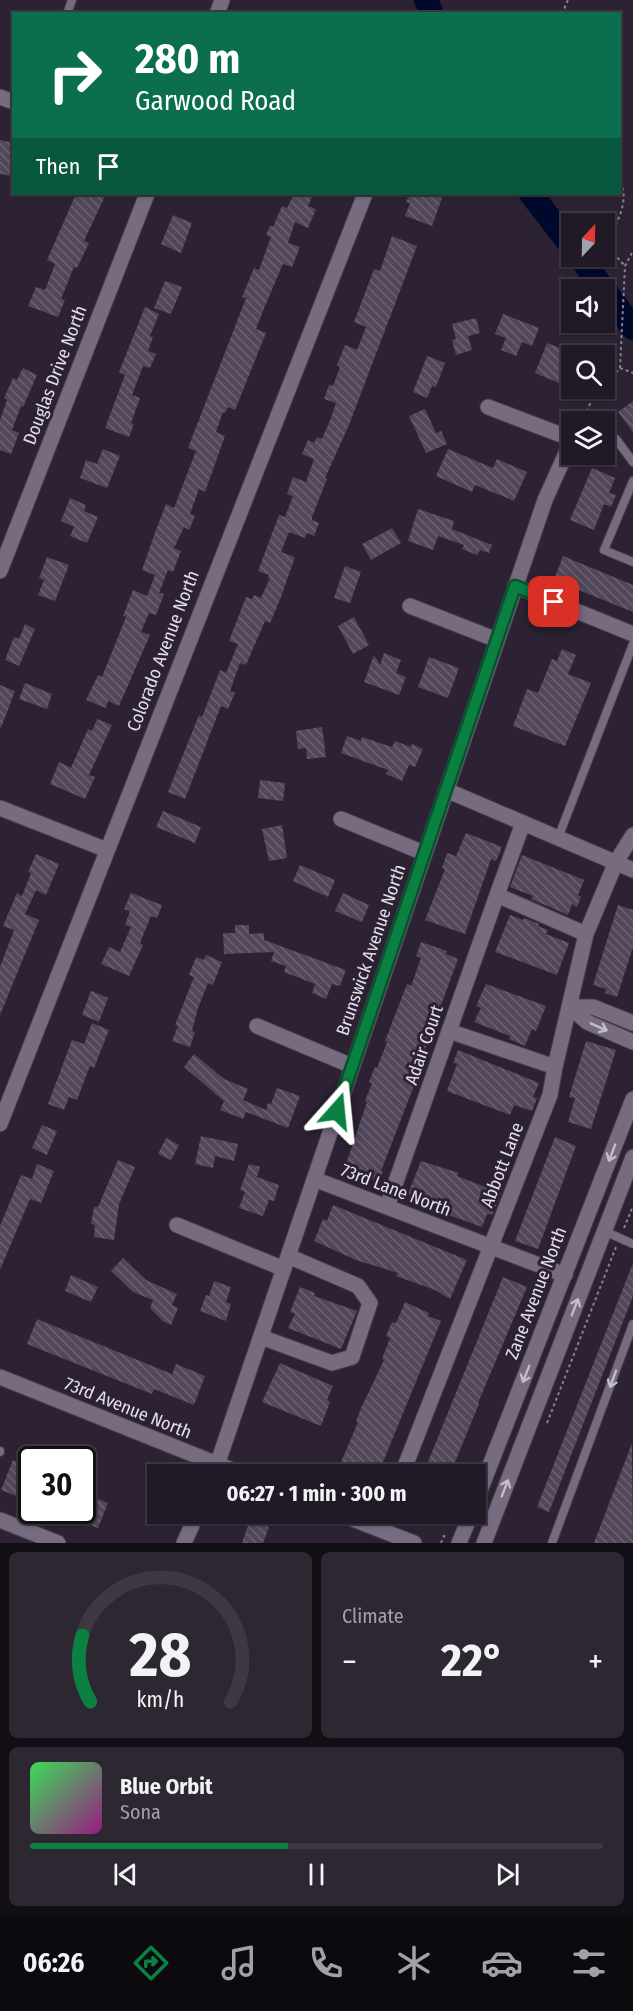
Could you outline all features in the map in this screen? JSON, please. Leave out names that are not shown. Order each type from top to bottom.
[{"type":"street","name":"Douglas Drive North","points":[[0,571],[147,195]]},
{"type":"street","name":"Colorado Avenue North","points":[[0,1124],[365,195]]},
{"type":"street","points":[[488,406],[561,435]]},
{"type":"street","name":"Brunswick Avenue North","points":[[218,1464],[515,586],[545,500],[561,464]]},
{"type":"street","points":[[515,586],[633,634]]},
{"type":"street","points":[[410,606],[497,640]]},
{"type":"street","points":[[446,790],[633,870]]},
{"type":"street","points":[[0,808],[107,850]]},
{"type":"street","points":[[341,819],[424,853]]},
{"type":"street","name":"Adair Court","points":[[387,1207],[523,823]]},
{"type":"street","name":"Abbott Lane","points":[[406,1464],[550,1095],[586,934],[616,862],[633,835]]},
{"type":"street","points":[[497,895],[586,934]]},
{"type":"street","points":[[570,1007],[593,1007],[633,1023]]},
{"type":"street","points":[[570,1007],[587,1022],[633,1042]]},
{"type":"street","points":[[257,1026],[352,1066]]},
{"type":"street","points":[[449,1030],[555,1067]]},
{"type":"street","name":"Zane Avenue North","points":[[486,1476],[633,1099]]},
{"type":"street","points":[[484,1543],[633,1157]]},
{"type":"street","name":"73rd Lane North","points":[[314,1179],[565,1275]]},
{"type":"street","points":[[177,1225],[358,1286],[370,1303],[364,1327],[352,1357],[332,1363],[261,1337]]},
{"type":"street","name":"73rd Avenue North","points":[[0,1377],[202,1464]]},
{"type":"street","points":[[0,1520],[58,1543]]},
{"type":"street","points":[[184,1543],[193,1524]]},
{"type":"street","points":[[366,1524],[414,1543]]},
{"type":"street","points":[[381,1530],[383,1524]]},
{"type":"street","points":[[459,1543],[467,1524]]},
{"type":"lane","points":[[615,440],[633,462]]},
{"type":"lane","points":[[633,481],[604,550],[633,562]]},
{"type":"lane","points":[[558,838],[633,644]]},
{"type":"lane","points":[[604,1232],[633,1244]]},
{"type":"lane","points":[[552,1543],[633,1324]]},
{"type":"path","points":[[621,184],[623,209],[606,245],[625,266]]},
{"type":"path","points":[[615,374],[620,368],[625,266],[633,251]]},
{"type":"path","points":[[620,368],[633,373]]},
{"type":"path","points":[[547,1423],[633,1206]]},
{"type":"building","points":[[0,140],[12,143],[12,165],[11,176],[0,174]]},
{"type":"building","points":[[76,195],[105,196],[84,241],[89,243],[77,268],[74,267],[61,299],[65,300],[58,317],[28,306],[36,287],[45,290],[55,264],[47,260]]},
{"type":"building","points":[[294,195],[313,195],[308,206],[316,209],[308,228],[295,222],[288,243],[300,247],[292,267],[283,264],[265,306],[256,329],[266,333],[235,410],[228,407],[225,413],[223,412],[216,432],[225,436],[205,492],[199,489],[190,514],[195,516],[189,530],[184,527],[174,548],[181,551],[173,572],[168,570],[159,593],[164,594],[156,615],[149,613],[141,632],[150,635],[119,706],[108,701],[106,708],[86,700],[98,675],[102,677],[126,617],[123,616],[133,590],[147,596],[155,575],[142,570],[156,530],[166,504],[174,508],[196,451],[188,448],[246,298],[242,297],[254,268],[259,270],[271,237],[266,235],[270,226],[273,227],[282,206],[287,208]]},
{"type":"building","points":[[410,195],[433,195],[442,198],[432,226],[405,216],[410,203],[406,202]]},
{"type":"building","points":[[173,215],[192,223],[181,253],[161,244]]},
{"type":"building","points":[[392,236],[417,246],[349,425],[325,478],[327,479],[312,517],[312,520],[319,523],[314,536],[307,533],[305,538],[289,532],[281,552],[295,557],[281,597],[270,623],[265,621],[246,665],[240,663],[230,691],[235,693],[228,709],[221,706],[185,799],[168,792],[199,715],[202,717],[220,670],[226,673],[238,644],[229,641],[246,597],[252,599],[254,595],[261,598],[270,578],[268,578],[269,575],[258,571],[279,515],[285,517],[293,496],[287,494],[293,477],[306,482],[314,459],[302,454],[308,440],[314,443],[317,437],[322,439],[331,418],[336,403],[324,399],[329,385],[333,386],[340,367],[337,365],[345,345],[357,350],[366,327],[354,322],[374,269],[380,271]]},
{"type":"building","points":[[165,281],[182,287],[171,314],[154,308]]},
{"type":"building","points":[[145,307],[159,314],[150,336],[153,337],[148,351],[156,354],[150,368],[143,366],[132,395],[140,398],[131,423],[134,424],[129,437],[105,428],[125,375],[119,372]]},
{"type":"building","points":[[503,314],[539,328],[532,346],[522,342],[516,356],[501,350],[506,338],[495,334]]},
{"type":"building","points":[[476,318],[480,333],[468,336],[472,350],[456,355],[452,340],[456,339],[452,324]]},
{"type":"building","points":[[547,343],[561,349],[561,384],[535,373]]},
{"type":"building","points":[[427,356],[445,363],[436,387],[432,386],[427,398],[413,392]]},
{"type":"building","points":[[23,368],[37,375],[12,430],[19,433],[11,454],[0,450],[0,420],[7,400],[4,398],[13,378],[17,380]]},
{"type":"building","points":[[633,401],[633,432],[618,412]]},
{"type":"building","points":[[425,409],[436,433],[441,431],[447,444],[426,453],[409,416]]},
{"type":"building","points":[[103,449],[120,456],[107,488],[80,478],[86,460],[97,464]]},
{"type":"building","points":[[448,449],[493,468],[497,459],[527,472],[514,501],[475,485],[472,492],[436,476]]},
{"type":"building","points":[[592,468],[615,478],[609,493],[616,495],[611,507],[604,504],[594,530],[570,520]]},
{"type":"building","points":[[70,498],[86,505],[84,511],[98,517],[87,543],[70,536],[74,527],[61,521]]},
{"type":"building","points":[[418,509],[454,521],[452,529],[492,545],[489,553],[480,550],[477,555],[462,549],[464,545],[438,536],[433,550],[408,541]]},
{"type":"building","points":[[392,528],[401,543],[371,560],[362,544]]},
{"type":"building","points":[[563,556],[633,585],[633,612],[554,580]]},
{"type":"building","points":[[47,557],[69,565],[55,601],[38,595],[44,580],[39,578]]},
{"type":"building","points":[[345,566],[361,572],[350,603],[334,598]]},
{"type":"building","points":[[354,617],[369,645],[353,654],[338,626]]},
{"type":"building","points":[[25,624],[35,629],[19,666],[5,660],[14,637],[19,639]]},
{"type":"building","points":[[562,649],[576,655],[568,674],[591,683],[565,746],[513,726],[527,689],[538,693],[552,659],[557,661]]},
{"type":"building","points":[[384,653],[401,660],[396,673],[406,677],[399,695],[364,682],[374,655],[380,665]]},
{"type":"building","points":[[429,657],[459,668],[448,698],[418,687]]},
{"type":"building","points":[[25,683],[52,694],[47,709],[19,699]]},
{"type":"building","points":[[0,685],[15,691],[1,728],[0,727]]},
{"type":"building","points":[[97,719],[112,725],[89,775],[95,777],[85,799],[50,784],[59,762],[71,768],[88,729],[92,731]]},
{"type":"building","points":[[322,727],[326,757],[307,759],[306,748],[298,749],[296,731]]},
{"type":"building","points":[[347,736],[361,741],[362,737],[392,747],[395,741],[423,749],[415,767],[409,765],[402,781],[386,774],[388,770],[341,753]]},
{"type":"building","points":[[260,780],[285,783],[283,801],[258,798]]},
{"type":"building","points":[[163,811],[201,827],[195,843],[156,827]]},
{"type":"building","points":[[282,825],[287,858],[269,861],[262,829]]},
{"type":"building","points":[[466,833],[502,847],[496,861],[491,859],[465,934],[425,920],[445,869],[442,868],[447,853],[456,856]]},
{"type":"building","points":[[36,854],[59,864],[46,895],[36,890],[25,914],[39,920],[0,1015],[0,967],[14,930],[3,926],[17,893],[22,896],[31,873],[28,872]]},
{"type":"building","points":[[522,855],[584,880],[578,895],[581,897],[577,907],[572,904],[568,915],[531,899],[533,896],[510,887]]},
{"type":"building","points":[[300,865],[335,880],[328,897],[293,881]]},
{"type":"building","points":[[131,893],[162,905],[157,918],[151,916],[140,943],[143,945],[129,976],[101,964],[109,947],[120,952],[131,927],[125,925],[130,911],[124,909]]},
{"type":"building","points":[[343,893],[369,905],[362,922],[335,911]]},
{"type":"building","points":[[618,905],[633,910],[633,947],[617,997],[605,993],[606,989],[593,985]]},
{"type":"building","points":[[510,915],[539,924],[538,926],[548,930],[546,934],[569,943],[557,975],[495,952]]},
{"type":"building","points":[[235,925],[249,925],[249,934],[264,933],[264,940],[346,970],[340,986],[332,984],[326,999],[312,993],[315,984],[284,972],[286,966],[271,961],[274,952],[224,954],[223,933],[235,933]]},
{"type":"building","points":[[421,942],[447,951],[446,954],[458,959],[379,1182],[366,1177],[365,1181],[343,1173],[367,1102],[365,1101],[372,1083],[369,1082],[375,1067],[377,1068],[407,984],[411,986],[421,958],[416,956]]},
{"type":"building","points":[[206,955],[222,962],[213,985],[208,983],[198,1008],[192,1031],[195,1032],[190,1047],[172,1041],[178,1026],[175,1025],[194,977],[189,975],[196,957],[204,960]]},
{"type":"building","points":[[486,984],[546,1006],[536,1031],[532,1029],[525,1046],[509,1039],[510,1036],[474,1022],[481,1008],[476,1006]]},
{"type":"building","points":[[91,991],[108,998],[99,1022],[82,1015]]},
{"type":"building","points":[[92,1023],[109,1030],[94,1068],[90,1066],[77,1100],[69,1097],[64,1110],[48,1104],[72,1040],[84,1044]]},
{"type":"building","points":[[586,1041],[616,1050],[591,1129],[568,1122],[575,1098],[569,1097]]},
{"type":"building","points":[[458,1050],[539,1083],[533,1097],[537,1098],[532,1111],[514,1105],[510,1115],[447,1091],[457,1064],[453,1063]]},
{"type":"building","points":[[194,1054],[224,1079],[248,1089],[243,1100],[266,1110],[277,1088],[300,1096],[288,1128],[246,1112],[243,1119],[220,1110],[224,1101],[184,1067]]},
{"type":"building","points":[[42,1125],[57,1131],[47,1155],[32,1148]]},
{"type":"building","points":[[201,1136],[238,1144],[234,1161],[215,1156],[213,1168],[195,1164]]},
{"type":"building","points":[[555,1137],[576,1146],[538,1249],[515,1241]]},
{"type":"building","points":[[166,1138],[179,1145],[171,1160],[158,1154]]},
{"type":"building","points":[[118,1160],[135,1167],[119,1204],[114,1240],[94,1237],[95,1225],[91,1224],[94,1207],[98,1207]]},
{"type":"building","points":[[421,1161],[459,1173],[457,1176],[501,1193],[492,1215],[487,1214],[482,1227],[446,1214],[408,1194]]},
{"type":"building","points":[[37,1164],[54,1171],[41,1203],[30,1199],[0,1270],[0,1226],[21,1175],[32,1179]]},
{"type":"building","points":[[249,1164],[260,1167],[257,1177],[279,1185],[274,1201],[269,1200],[263,1216],[239,1208],[245,1192],[240,1190]]},
{"type":"building","points":[[333,1205],[467,1260],[450,1299],[435,1290],[396,1276],[398,1273],[356,1260],[314,1241],[323,1219],[327,1221]]},
{"type":"building","points":[[123,1258],[146,1280],[177,1294],[172,1305],[178,1308],[171,1325],[161,1320],[150,1308],[153,1300],[133,1292],[111,1271]]},
{"type":"building","points":[[633,1263],[633,1296],[549,1512],[537,1507]]},
{"type":"building","points":[[71,1275],[98,1287],[91,1302],[65,1291]]},
{"type":"building","points":[[503,1277],[527,1287],[454,1464],[427,1464]]},
{"type":"building","points":[[214,1281],[231,1287],[226,1302],[231,1304],[226,1321],[200,1311],[206,1295],[209,1296]]},
{"type":"building","points":[[300,1287],[315,1293],[314,1296],[357,1311],[341,1349],[288,1328],[295,1314],[290,1312]]},
{"type":"building","points":[[405,1302],[441,1321],[382,1464],[340,1464],[358,1422],[356,1421],[362,1406],[384,1360],[382,1359],[390,1338],[386,1336],[392,1322],[396,1323]]},
{"type":"building","points":[[37,1319],[172,1374],[176,1364],[205,1376],[194,1405],[154,1389],[152,1394],[27,1344]]},
{"type":"building","points":[[280,1363],[333,1386],[321,1426],[262,1402]]},
{"type":"building","points":[[632,1443],[633,1543],[594,1543]]},
{"type":"building","points":[[13,1460],[18,1462],[18,1497],[1,1490]]},
{"type":"building","points":[[96,1498],[108,1503],[98,1528],[88,1524],[96,1524]]},
{"type":"building","points":[[249,1524],[269,1527],[263,1543],[242,1543]]},
{"type":"waterway","points":[[426,0],[431,12]]},
{"type":"waterway","points":[[532,195],[561,233]]},
{"type":"waterway","points":[[587,267],[633,328]]},
{"type":"route","points":[[337,1111],[515,586],[554,602]]}]
